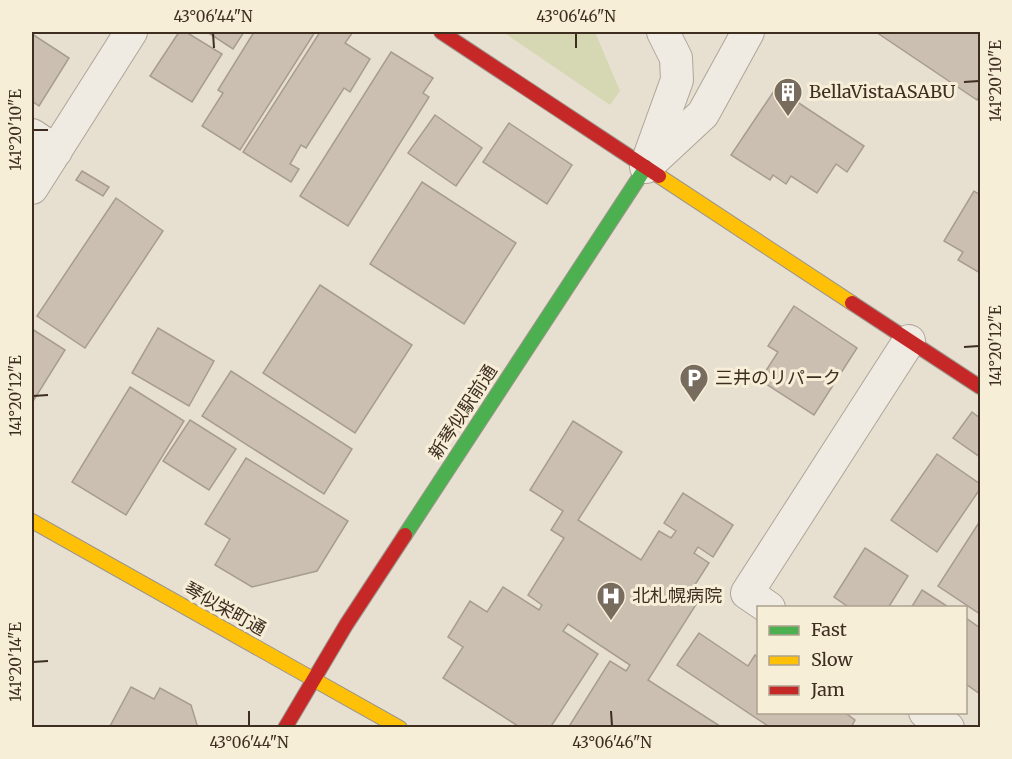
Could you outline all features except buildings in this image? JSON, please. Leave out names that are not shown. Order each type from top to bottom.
[{"type":"street","points":[[32,188],[44,143],[131,32]]},
{"type":"street","points":[[441,32],[981,387]]},
{"type":"street","points":[[646,167],[677,80],[676,58],[663,32]]},
{"type":"street","points":[[646,167],[703,114],[748,32]]},
{"type":"street","name":"新琴似駅前通","points":[[285,728],[313,678],[646,167]]},
{"type":"street","points":[[766,606],[747,593],[909,341]]},
{"type":"street","name":"琴似栄町通","points":[[32,521],[400,728]]},
{"type":"street","points":[[929,714],[948,728]]},
{"type":"green space","points":[[503,32],[595,32],[620,91],[610,105]]},
{"type":"traffic: fast","points":[[405,535],[646,167]]},
{"type":"traffic: slow","points":[[659,176],[852,303]]},
{"type":"traffic: slow","points":[[32,521],[400,728]]},
{"type":"traffic: jam","points":[[441,32],[659,176]]},
{"type":"traffic: jam","points":[[852,303],[980,387]]},
{"type":"traffic: jam","points":[[285,728],[346,625],[405,535]]},
{"type":"place","name":"BellaVistaASABU","points":[[788,118]]},
{"type":"place","name":"三井のリパーク","points":[[694,404]]},
{"type":"place","name":"北札幌病院","points":[[611,622]]}]
